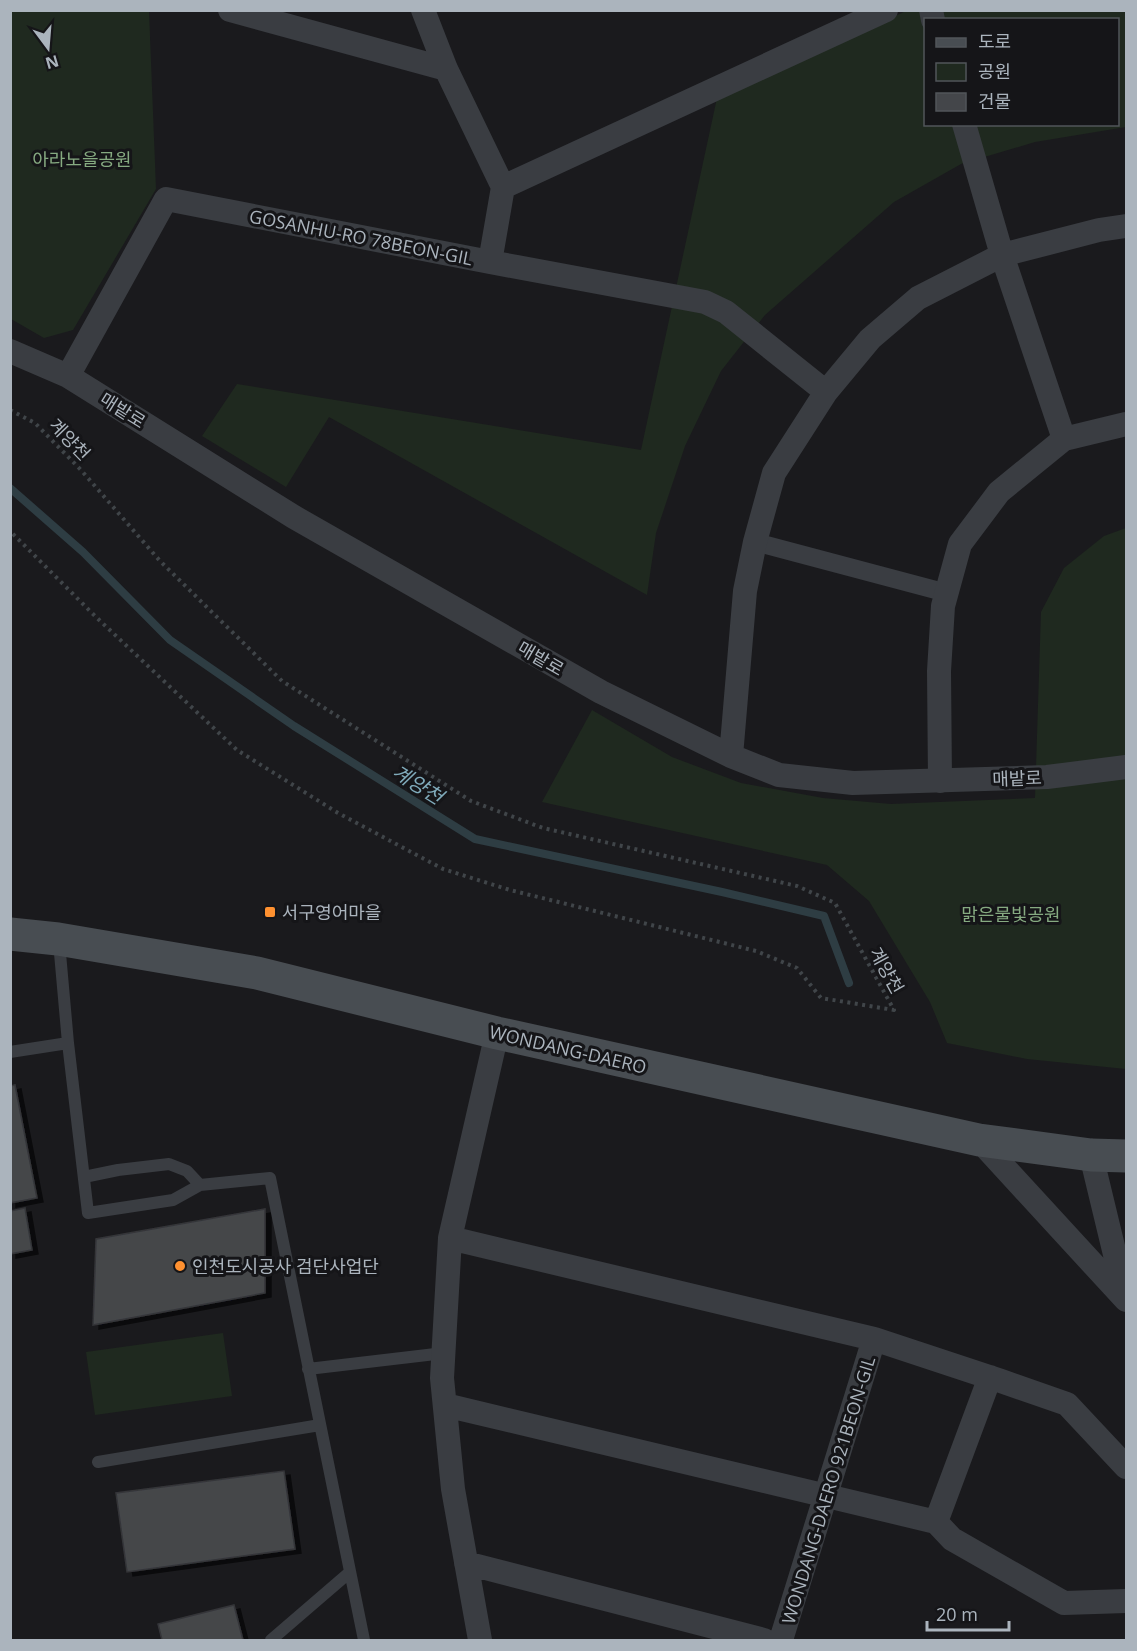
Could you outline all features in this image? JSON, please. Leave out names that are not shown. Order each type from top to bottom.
[{"type":"main road","name":"WONDANG-DAERO","points":[[10,934],[58,939],[257,973],[497,1033],[979,1140],[1091,1155],[1126,1156]]},
{"type":"street","points":[[230,10],[446,69]]},
{"type":"street","points":[[423,10],[446,69],[503,187],[886,10]]},
{"type":"street","points":[[965,126],[1002,255],[1064,439]]},
{"type":"street","name":"GOSANHU-RO 78BEON-GIL","points":[[68,376],[166,199],[490,262],[503,187]]},
{"type":"street","points":[[731,756],[745,591],[755,542],[774,473],[826,392],[870,339],[918,298],[1002,255],[1099,230],[1126,226]]},
{"type":"street","points":[[490,262],[705,302],[726,312],[826,392]]},
{"type":"street","name":"매밭로","points":[[10,351],[68,376],[294,517],[601,692],[731,756],[779,775],[853,783],[940,781],[1047,777],[1126,767]]},
{"type":"street","points":[[940,781],[939,671],[943,606],[960,544],[999,492],[1064,439],[1126,424]]},
{"type":"street","points":[[755,542],[947,593]]},
{"type":"street","points":[[480,1641],[453,1489],[442,1378],[450,1238],[497,1033]]},
{"type":"street","points":[[979,1140],[1126,1300]]},
{"type":"street","points":[[1091,1155],[1119,1267],[1126,1280]]},
{"type":"street","points":[[450,1238],[874,1339],[990,1377],[1066,1404],[1126,1467]]},
{"type":"street","name":"WONDANG-DAERO 921BEON-GIL","points":[[781,1641],[874,1339]]},
{"type":"street","points":[[936,1522],[990,1377]]},
{"type":"street","points":[[445,1405],[936,1522],[952,1539],[1064,1603],[1126,1601]]},
{"type":"street","points":[[466,1563],[765,1641]]},
{"type":"lane","points":[[58,939],[88,1213],[173,1200],[200,1185],[270,1178],[364,1641]]},
{"type":"lane","points":[[10,1052],[68,1043]]},
{"type":"lane","points":[[84,1177],[169,1164],[187,1171],[200,1185]]},
{"type":"lane","points":[[308,1369],[444,1353]]},
{"type":"lane","points":[[98,1462],[320,1425]]},
{"type":"lane","points":[[271,1641],[350,1572]]},
{"type":"path","name":"계양천","points":[[10,410],[35,423],[81,470],[160,561],[282,681],[471,801],[543,828],[797,886],[835,903],[894,1010],[821,998],[797,968],[756,951],[510,890],[442,869],[338,813],[237,750],[96,617],[10,531]]},
{"type":"green space","name":"아라노을공원","points":[[11,10],[149,11],[156,189],[73,330],[44,338],[11,319]]},
{"type":"green space","points":[[906,11],[1126,11],[1126,127],[1035,142],[961,164],[894,202],[765,315],[721,371],[685,446],[656,533],[647,595],[329,417],[286,487],[202,436],[237,384],[641,450],[717,98]]},
{"type":"green space","name":"맑은물빛공원","points":[[1126,528],[1126,1069],[1027,1059],[947,1043],[930,1002],[869,901],[827,865],[542,802],[592,710],[672,757],[741,783],[823,798],[891,804],[1035,798],[1041,612],[1064,568],[1104,536]]},
{"type":"green space","points":[[223,1333],[232,1396],[95,1415],[86,1352]]},
{"type":"building","points":[[15,1085],[37,1198],[10,1203],[10,1086]]},
{"type":"building","points":[[25,1208],[32,1250],[10,1254],[10,1211]]},
{"type":"building","name":"인천도시공사 검단사업단","points":[[265,1209],[265,1293],[93,1325],[96,1239]]},
{"type":"building","points":[[284,1471],[295,1549],[127,1572],[116,1493]]},
{"type":"building","points":[[234,1605],[243,1640],[162,1640],[158,1624]]},
{"type":"waterway","name":"계양천","points":[[10,488],[83,552],[170,640],[294,726],[475,839],[824,916],[849,983]]},
{"type":"place","name":"서구영어마을","points":[[270,912]]},
{"type":"place","name":"인천도시공사 검단사업단","points":[[180,1266]]}]
